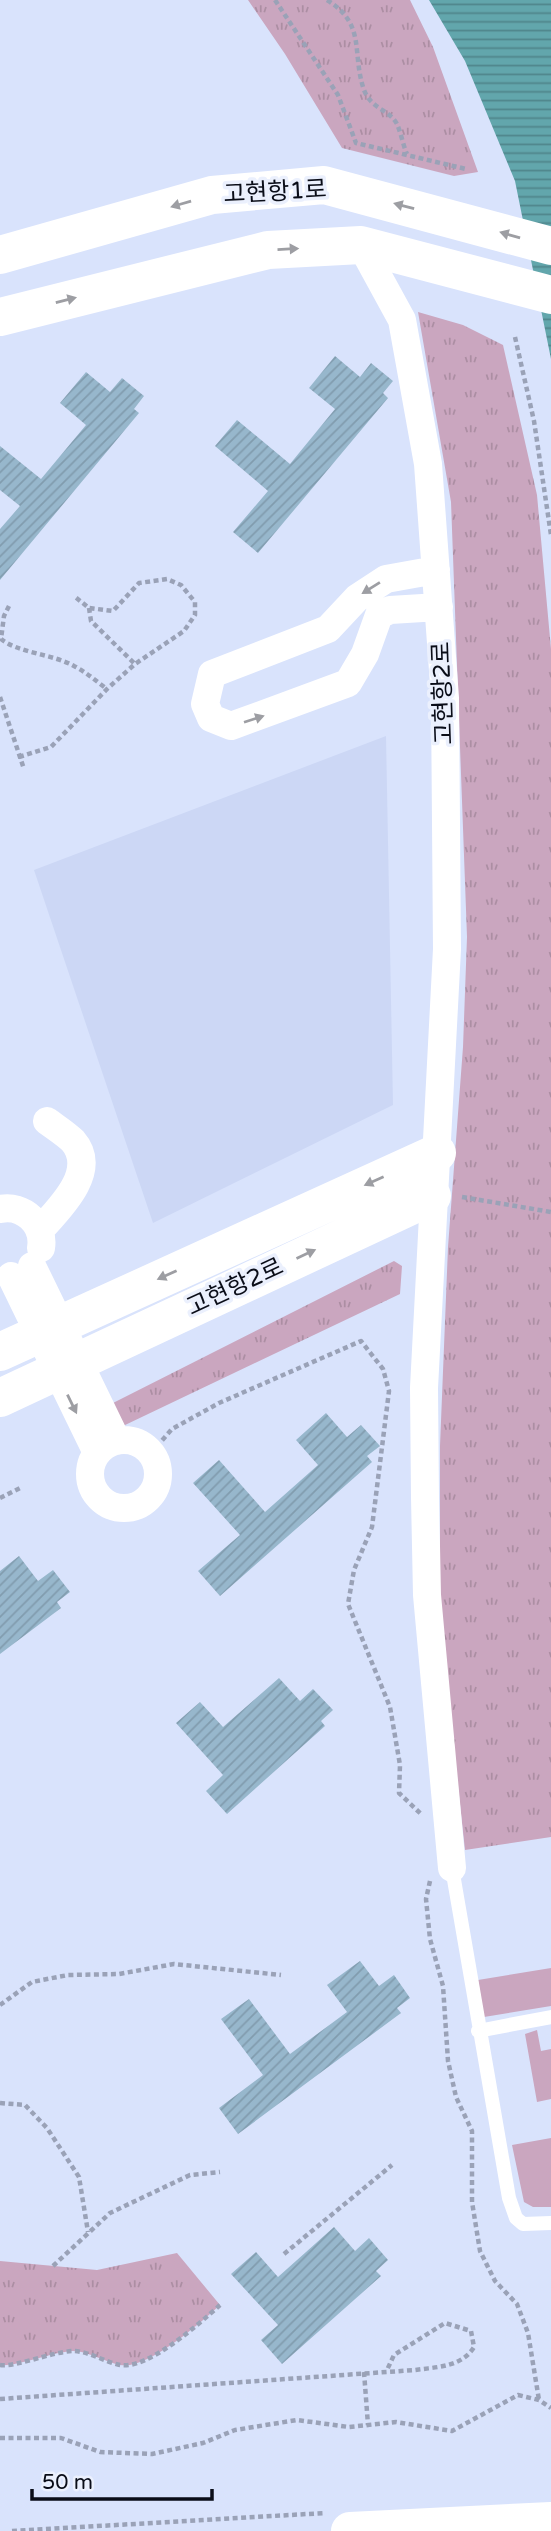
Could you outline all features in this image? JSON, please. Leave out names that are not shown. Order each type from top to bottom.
[{"type":"street","name":"고현항1로","points":[[0,255],[212,195],[265,188],[324,185],[551,246]]},
{"type":"street","points":[[0,317],[268,250],[361,245],[551,295]]},
{"type":"street","name":"고현항2로","points":[[0,1398],[442,1196],[437,1153],[447,949],[445,698],[428,464],[402,320],[361,245]]},
{"type":"street","points":[[436,570],[386,579],[357,597],[328,629],[212,674],[205,704],[211,718],[231,726],[348,683],[365,654],[379,615],[390,610],[439,607]]},
{"type":"street","points":[[40,1230],[73,1190],[82,1165],[74,1142],[47,1121]]},
{"type":"street","name":"고현항2로","points":[[0,1352],[437,1153]]},
{"type":"street","points":[[441,1872],[427,1595],[424,1388],[442,1196]]},
{"type":"street","points":[[0,1209],[16,1209],[26,1213],[40,1230],[40,1252],[14,1272],[50,1329],[107,1447]]},
{"type":"street","points":[[132,1441],[151,1453],[159,1473],[152,1494],[144,1502],[124,1509],[102,1502],[94,1492],[90,1470],[107,1447],[132,1441]]},
{"type":"street","points":[[345,2521],[551,2521]]},
{"type":"lane","points":[[441,1872],[478,2032],[514,2212],[519,2222],[527,2225],[551,2223]]},
{"type":"lane","points":[[478,2032],[551,2017]]},
{"type":"path","points":[[275,0],[338,95],[356,143],[466,169]]},
{"type":"path","points":[[327,0],[344,10],[356,33],[364,89],[372,106],[397,123],[407,155]]},
{"type":"path","points":[[514,337],[534,421],[551,535]]},
{"type":"path","points":[[19,757],[51,747],[107,689],[135,664],[184,631],[195,615],[195,602],[181,585],[167,579],[139,583],[113,611],[89,608],[74,596]]},
{"type":"path","points":[[9,606],[4,616],[1,639],[10,646],[30,649],[74,665],[107,689]]},
{"type":"path","points":[[89,608],[91,621],[135,664]]},
{"type":"path","points":[[0,697],[24,769]]},
{"type":"path","points":[[442,1196],[551,1212]]},
{"type":"path","points":[[151,1453],[172,1429],[219,1403],[361,1341],[383,1369],[389,1391],[386,1428],[375,1481],[372,1527],[354,1570],[348,1604],[390,1707],[400,1765],[399,1793],[425,1817],[427,1825]]},
{"type":"path","points":[[0,1497],[20,1488]]},
{"type":"path","points":[[441,1872],[426,1899],[430,1940],[443,1986],[448,2061],[456,2097],[472,2131],[472,2202],[480,2250],[495,2281],[517,2304],[528,2333],[539,2400]]},
{"type":"path","points":[[0,2006],[32,1982],[68,1975],[119,1974],[174,1964],[281,1975]]},
{"type":"path","points":[[0,2103],[25,2105],[62,2150],[79,2177],[88,2233]]},
{"type":"path","points":[[284,2254],[392,2165]]},
{"type":"path","points":[[53,2266],[110,2213],[190,2175],[220,2172]]},
{"type":"path","points":[[0,2365],[10,2366],[34,2357],[76,2351],[124,2366],[153,2355],[187,2336],[220,2305]]},
{"type":"path","points":[[0,2399],[365,2371],[387,2370],[449,2365],[467,2358],[474,2347],[471,2331],[444,2323],[394,2356],[387,2370]]},
{"type":"path","points":[[365,2371],[368,2425]]},
{"type":"path","points":[[0,2438],[61,2438],[100,2452],[152,2454],[202,2443],[235,2430],[297,2420],[349,2427],[396,2422],[452,2431],[518,2395],[539,2400],[551,2408]]},
{"type":"path","points":[[12,2531],[345,2521]]},
{"type":"shaded area","points":[[429,0],[551,0],[551,359],[515,181],[465,61]]},
{"type":"shaded area","points":[[386,736],[393,1105],[153,1223],[34,870]]},
{"type":"green space","points":[[248,0],[410,0],[433,47],[478,172],[454,176],[342,148],[285,54]]},
{"type":"green space","points":[[418,312],[463,325],[503,345],[537,495],[551,649],[551,1837],[465,1850],[440,1621],[440,1446],[448,1247],[463,1047],[467,937],[451,502]]},
{"type":"green space","points":[[394,1261],[402,1266],[400,1294],[123,1426],[113,1403]]},
{"type":"green space","points":[[551,1968],[551,2006],[484,2017],[478,1980]]},
{"type":"green space","points":[[537,2030],[541,2051],[551,2049],[551,2099],[537,2102],[525,2034]]},
{"type":"green space","points":[[551,2138],[551,2207],[533,2207],[524,2202],[512,2145]]},
{"type":"green space","points":[[177,2253],[220,2305],[159,2353],[132,2365],[120,2365],[73,2351],[0,2365],[0,2261],[97,2270]]},
{"type":"building","points":[[335,356],[360,377],[371,363],[393,381],[383,393],[388,398],[258,553],[233,532],[268,491],[215,446],[237,420],[290,464],[335,409],[309,388]]},
{"type":"building","points":[[86,372],[110,392],[122,378],[144,396],[134,409],[139,413],[0,580],[0,529],[20,506],[0,490],[0,446],[41,479],[86,425],[60,403]]},
{"type":"building","points":[[326,1413],[347,1437],[361,1425],[380,1446],[367,1456],[372,1462],[220,1596],[198,1571],[240,1535],[193,1483],[219,1460],[265,1512],[318,1465],[296,1440]]},
{"type":"building","points":[[19,1556],[38,1581],[53,1570],[70,1592],[57,1602],[61,1608],[0,1654],[0,1571]]},
{"type":"building","points":[[279,1678],[300,1701],[313,1689],[333,1710],[321,1721],[325,1726],[227,1814],[206,1791],[223,1775],[176,1723],[200,1702],[223,1727]]},
{"type":"building","points":[[360,1961],[379,1986],[394,1975],[410,1998],[397,2008],[401,2013],[238,2134],[219,2108],[263,2075],[221,2019],[249,1999],[290,2054],[347,2012],[327,1985]]},
{"type":"building","points":[[334,2227],[355,2251],[369,2238],[388,2260],[376,2271],[381,2276],[282,2364],[261,2340],[278,2325],[231,2274],[256,2252],[278,2277]]}]
